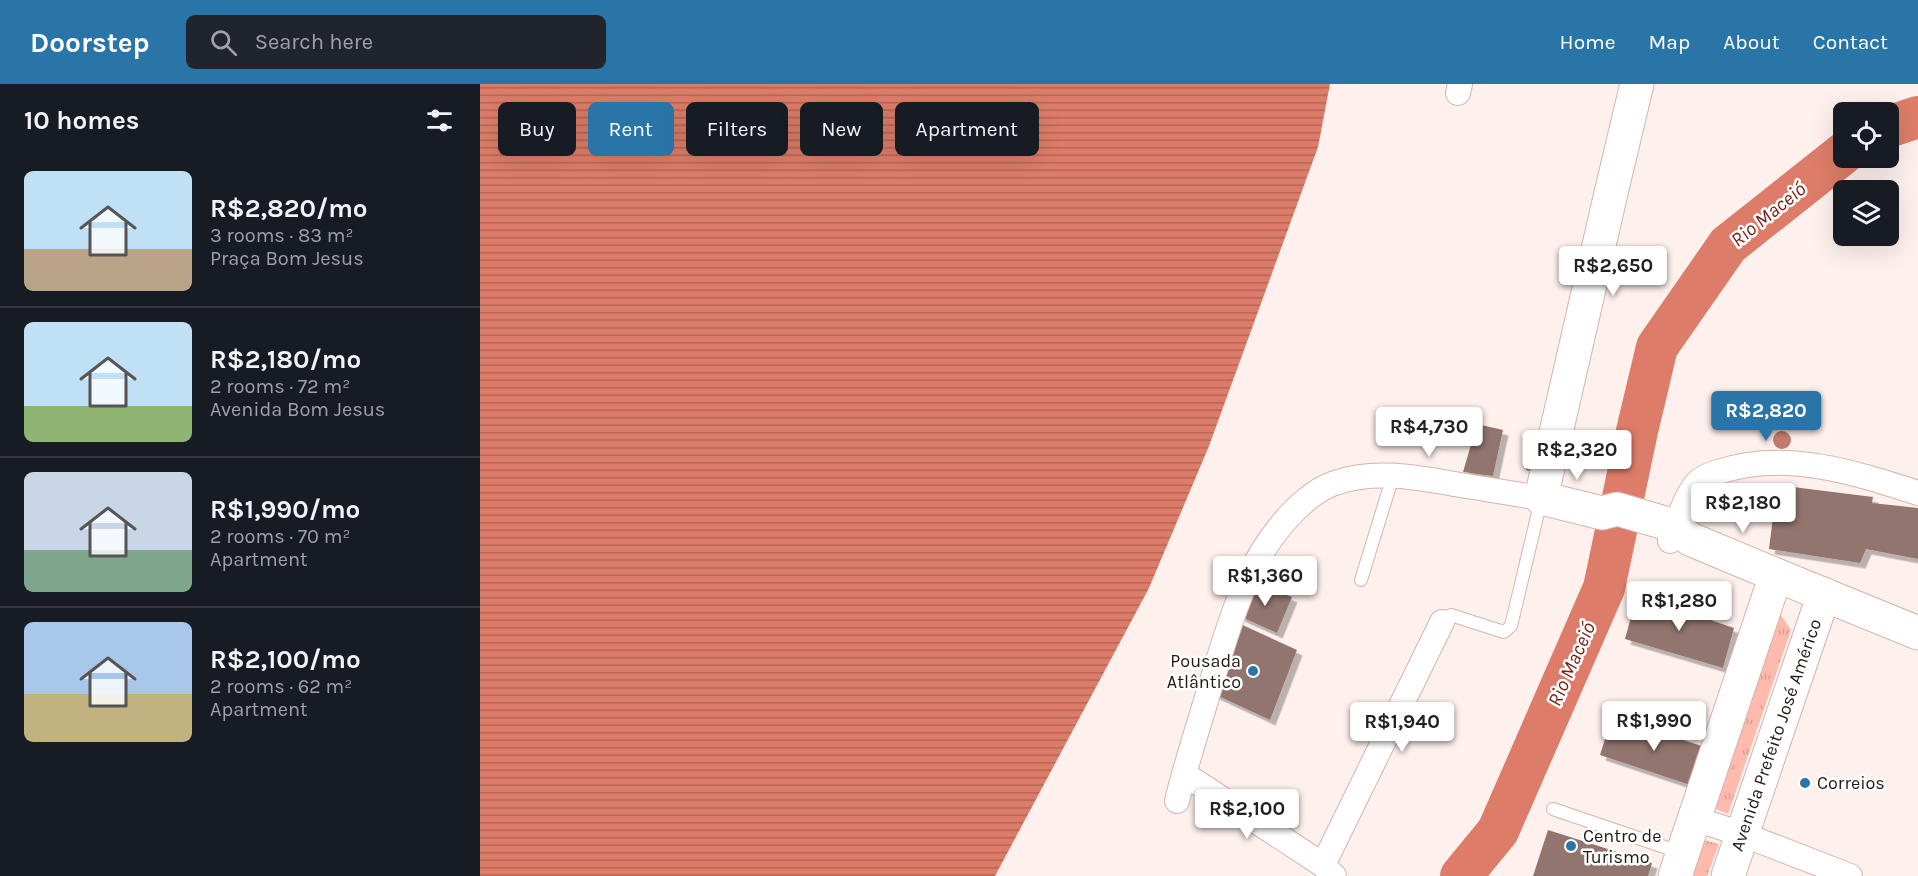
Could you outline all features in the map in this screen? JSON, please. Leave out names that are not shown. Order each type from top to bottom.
[{"type":"main road","points":[[1637,84],[1541,498],[1610,515],[1672,534],[1918,633]]},
{"type":"main road","points":[[1679,865],[1776,575]]},
{"type":"main road","name":"Avenida Prefeito José Américo","points":[[1728,876],[1824,594]]},
{"type":"street","points":[[1672,534],[1697,482],[1725,470],[1760,463],[1853,472],[1918,493]]},
{"type":"street","points":[[1177,801],[1236,603],[1265,545],[1282,524],[1321,488],[1339,481],[1370,477],[1416,477],[1541,498]]},
{"type":"street","points":[[1184,774],[1329,871],[1442,622]]},
{"type":"street","points":[[1695,819],[1742,834],[1850,876]]},
{"type":"lane","points":[[1361,580],[1393,476]]},
{"type":"lane","points":[[1442,622],[1451,615],[1504,632],[1511,626],[1541,498]]},
{"type":"lane","points":[[1553,809],[1679,865]]},
{"type":"green space","points":[[1781,615],[1791,630],[1728,814],[1704,804],[1768,617]]},
{"type":"green space","points":[[1696,838],[1719,844],[1707,876],[1683,876]]},
{"type":"shaded area","points":[[480,84],[1330,84],[1318,147],[1209,446],[1149,588],[995,876],[480,876]]},
{"type":"building","points":[[1477,424],[1503,430],[1493,476],[1463,472]]},
{"type":"building","points":[[1530,443],[1546,446],[1541,473],[1526,470]]},
{"type":"building","points":[[1777,485],[1873,497],[1872,503],[1918,508],[1918,559],[1866,549],[1860,563],[1769,549]]},
{"type":"building","points":[[1249,581],[1292,597],[1277,633],[1239,616]]},
{"type":"building","points":[[1637,595],[1734,628],[1723,668],[1625,639]]},
{"type":"building","name":"Pousada Atlântico","points":[[1236,622],[1297,650],[1270,720],[1210,692]]},
{"type":"building","points":[[1612,717],[1708,748],[1696,787],[1600,755]]},
{"type":"building","name":"Centro de Turismo","points":[[1548,830],[1652,863],[1648,876],[1533,876]]},
{"type":"waterway","name":"Rio Maceió","points":[[1899,123],[1918,117]]},
{"type":"waterway","name":"Rio Maceió","points":[[1461,876],[1498,831],[1604,588],[1657,347],[1728,245],[1833,162]]},
{"type":"place","name":"Pousada Atlântico","points":[[1253,671]]},
{"type":"place","name":"Correios","points":[[1805,783]]},
{"type":"place","name":"Centro de Turismo","points":[[1571,846]]}]
